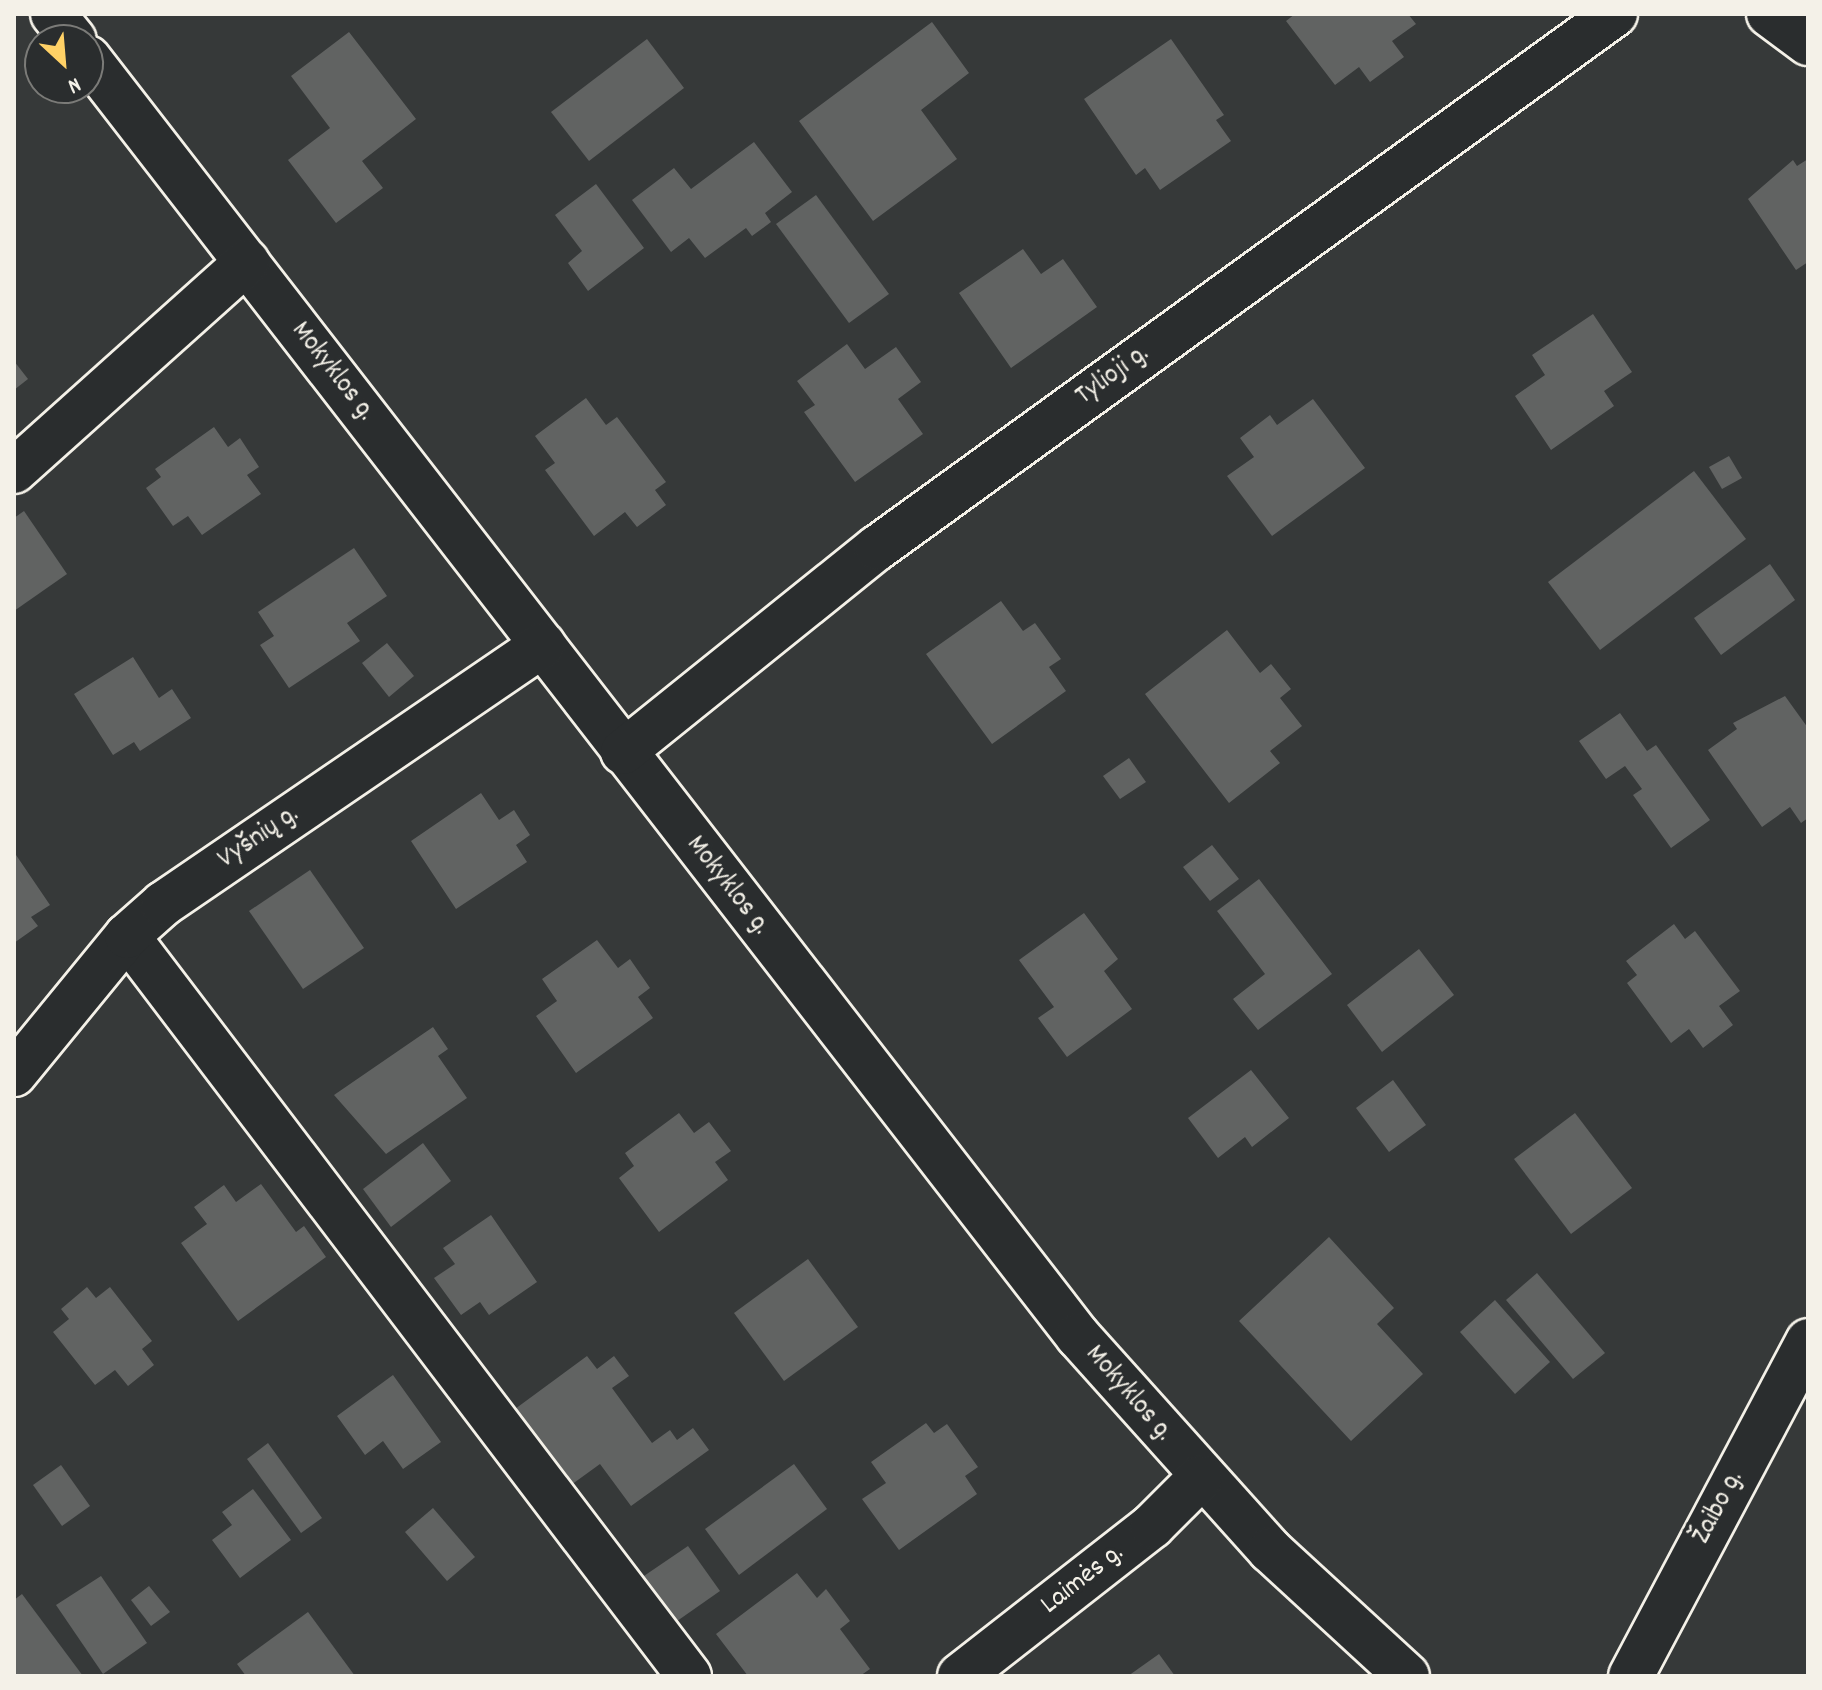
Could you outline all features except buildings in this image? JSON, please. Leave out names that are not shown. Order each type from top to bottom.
[{"type":"street","name":"Tylioji g.","points":[[623,752],[877,548],[1615,14]]},
{"type":"street","points":[[1769,14],[1808,43]]},
{"type":"street","name":"Mokyklos g.","points":[[104,79],[1078,1336],[1200,1478],[1407,1676]]},
{"type":"street","points":[[14,471],[247,262]]},
{"type":"street","name":"Vyšnių g.","points":[[14,1074],[127,936],[163,904],[543,645]]},
{"type":"street","points":[[127,936],[689,1676]]},
{"type":"street","name":"Žaibo g.","points":[[1631,1676],[1808,1341]]},
{"type":"street","name":"Laimės g.","points":[[960,1676],[1152,1526],[1200,1478]]}]
